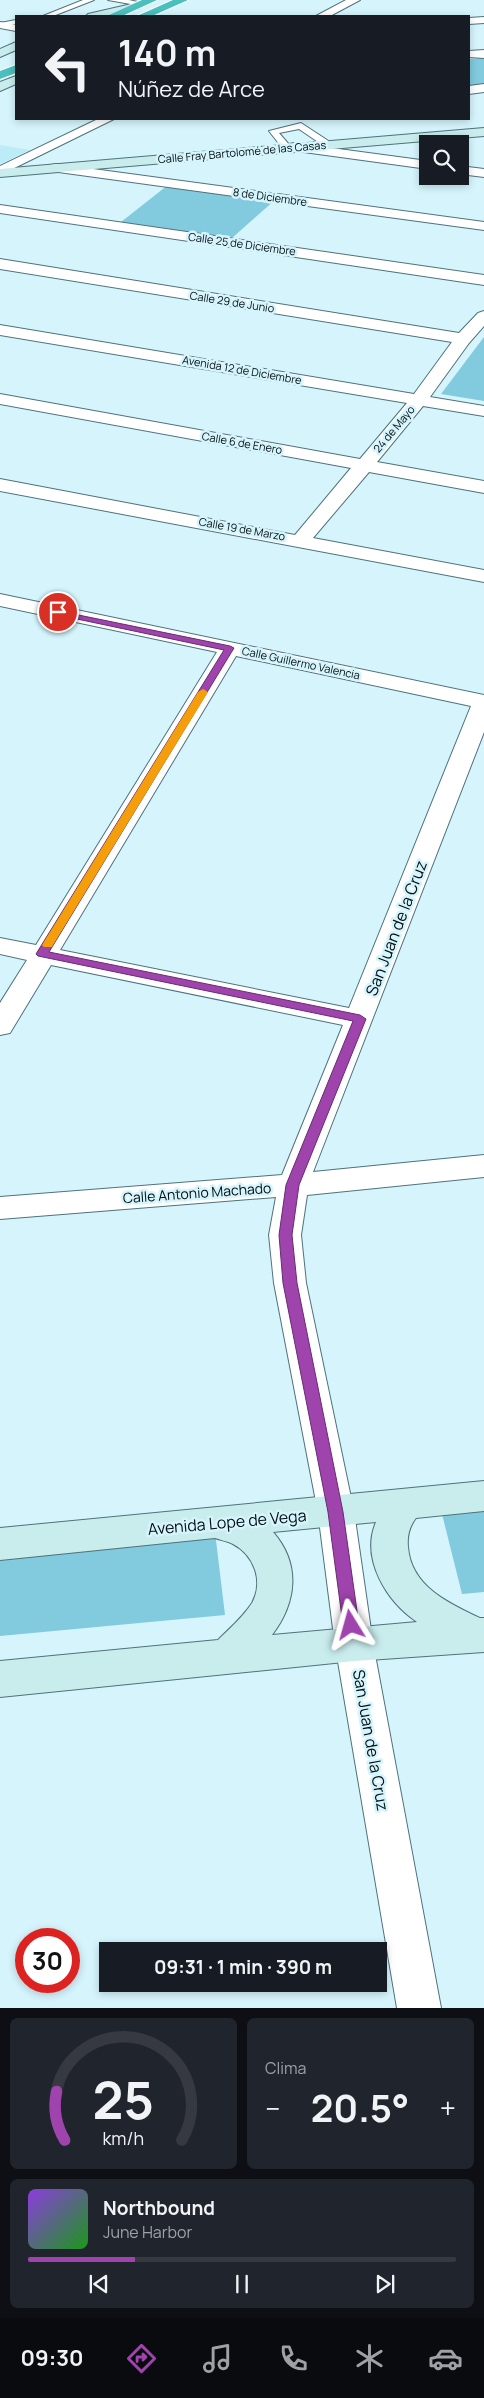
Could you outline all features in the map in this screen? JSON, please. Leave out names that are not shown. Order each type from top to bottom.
[{"type":"highway","points":[[116,15],[143,7],[159,12],[183,0]]},
{"type":"highway","points":[[0,64],[15,57]]},
{"type":"highway","points":[[0,75],[15,68]]},
{"type":"street","points":[[324,15],[355,0]]},
{"type":"street","points":[[98,15],[143,7]]},
{"type":"street","points":[[470,21],[484,20]]},
{"type":"street","points":[[1,25],[15,28]]},
{"type":"street","points":[[0,53],[15,46]]},
{"type":"street","points":[[470,54],[484,54]]},
{"type":"street","points":[[0,87],[15,80]]},
{"type":"street","points":[[470,90],[484,88]]},
{"type":"street","points":[[0,172],[106,120]]},
{"type":"street","name":"Calle Fray Bartolomé de las Casas","points":[[0,172],[484,132]]},
{"type":"street","points":[[291,148],[419,164]]},
{"type":"street","name":"8 de Diciembre","points":[[56,168],[484,226]]},
{"type":"street","points":[[469,171],[484,173]]},
{"type":"street","name":"Calle 25 de Diciembre","points":[[0,209],[484,280]]},
{"type":"street","name":"Calle 29 de Junio","points":[[0,264],[463,339]]},
{"type":"street","name":"24 de Mayo","points":[[301,540],[419,400],[463,339],[484,316]]},
{"type":"street","name":"Avenida 12 de Diciembre","points":[[0,330],[484,411]]},
{"type":"street","name":"Calle 6 de Enero","points":[[0,399],[484,487]]},
{"type":"street","name":"Calle 19 de Marzo","points":[[0,485],[301,540],[484,576]]},
{"type":"street","name":"Calle Guillermo Valencia","points":[[0,600],[484,703]]},
{"type":"street","points":[[0,1026],[42,954],[230,648]]},
{"type":"street","name":"San Juan de la Cruz","points":[[419,2008],[354,1644],[336,1512],[290,1283],[285,1235],[293,1185],[484,703]]},
{"type":"street","points":[[0,946],[360,1019]]},
{"type":"street","name":"Calle Antonio Machado","points":[[0,1208],[293,1185],[484,1166]]},
{"type":"street","name":"Avenida Lope de Vega","points":[[0,1544],[484,1496]]},
{"type":"street","points":[[407,1503],[397,1514],[391,1527],[389,1544],[391,1565],[399,1584],[426,1610],[480,1635]]},
{"type":"street","points":[[210,1523],[242,1530],[258,1539],[269,1552],[276,1570],[276,1589],[270,1606],[257,1626],[228,1656]]},
{"type":"street","points":[[0,1679],[354,1644],[480,1635]]},
{"type":"lane","points":[[49,15],[90,0]]},
{"type":"lane","points":[[112,0],[143,7]]},
{"type":"lane","points":[[1,25],[15,22]]},
{"type":"lane","points":[[291,148],[273,131],[276,128],[301,126],[328,144]]},
{"type":"shaded area","points":[[484,58],[484,84],[470,86],[470,59]]},
{"type":"shaded area","points":[[0,145],[30,150],[0,164]]},
{"type":"shaded area","points":[[168,185],[276,199],[232,238],[121,222]]},
{"type":"shaded area","points":[[484,337],[484,401],[441,394]]},
{"type":"shaded area","points":[[484,1509],[484,1592],[462,1594],[442,1514]]},
{"type":"shaded area","points":[[215,1532],[225,1615],[0,1636],[0,1556]]},
{"type":"slow traffic","points":[[48,945],[203,692]]},
{"type":"route","points":[[58,612],[230,648],[42,954],[360,1019],[293,1185],[285,1235],[290,1283],[336,1512],[351,1625]]}]
